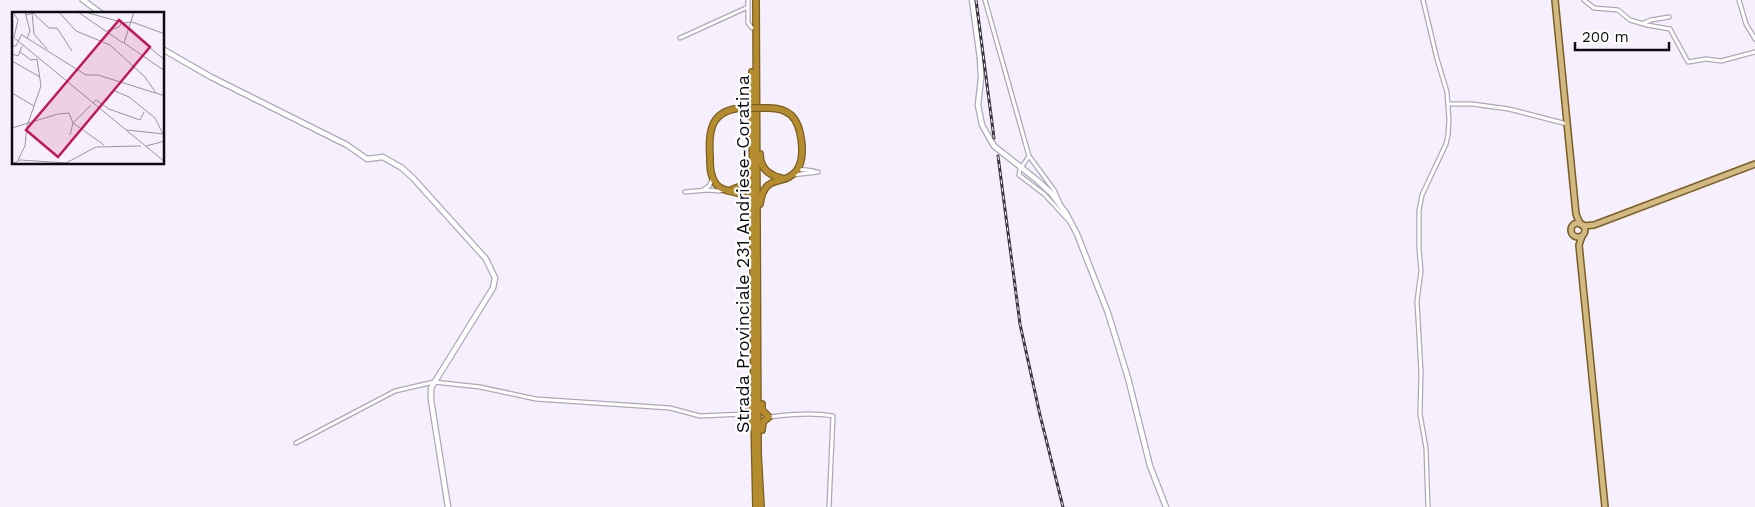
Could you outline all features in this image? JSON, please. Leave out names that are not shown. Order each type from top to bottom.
[{"type":"highway","name":"Strada Provinciale 231 Andriese-Coratina","points":[[754,0],[752,28],[753,367],[756,455],[761,507]]},
{"type":"highway","name":"Strada Provinciale 231 Andriese-Coratina","points":[[754,0],[758,355],[756,507]]},
{"type":"highway","points":[[752,222],[751,206],[748,199],[737,192],[717,185],[710,166],[711,128],[714,121],[728,110],[769,108],[784,110],[794,119],[801,136],[801,158],[798,169],[792,175],[768,184],[762,191],[760,204],[757,207]]},
{"type":"highway","points":[[756,127],[759,138],[760,160],[763,167],[771,176],[784,178]]},
{"type":"highway","points":[[727,190],[746,184],[752,168]]},
{"type":"highway","points":[[756,455],[762,450],[762,426],[764,420],[769,417],[764,413],[762,407],[761,366],[758,355]]},
{"type":"highway","points":[[753,367],[752,405],[745,414],[750,416],[752,420],[756,455]]},
{"type":"main road","points":[[1555,0],[1576,214],[1583,234],[1579,245]]},
{"type":"main road","points":[[1605,507],[1579,245],[1571,231],[1579,225],[1594,224],[1755,164]]},
{"type":"main road","points":[[1575,237],[1583,234],[1594,224]]},
{"type":"street","points":[[83,0],[99,12]]},
{"type":"street","points":[[748,0],[748,23],[752,28]]},
{"type":"street","points":[[972,0],[980,70],[978,104],[982,125],[994,146],[1052,192]]},
{"type":"street","points":[[985,0],[1029,156],[1078,234],[1108,314],[1128,378],[1150,466],[1166,507]]},
{"type":"street","points":[[1423,0],[1449,104],[1446,144],[1422,195],[1419,211],[1421,271],[1417,301],[1420,414],[1426,448],[1428,507]]},
{"type":"street","points":[[1584,0],[1594,8],[1618,10],[1630,20],[1670,28],[1688,62],[1706,59],[1721,62],[1755,52]]},
{"type":"street","points":[[1739,0],[1746,24],[1755,39]]},
{"type":"street","points":[[680,38],[748,7]]},
{"type":"street","points":[[1643,24],[1651,20],[1669,17]]},
{"type":"street","points":[[165,51],[211,77],[347,146],[367,159],[383,157],[402,168],[486,258],[495,278],[493,288],[431,388],[431,400],[448,507]]},
{"type":"street","points":[[1449,104],[1472,104],[1510,109],[1567,124]]},
{"type":"street","points":[[1023,165],[1029,156]]},
{"type":"street","points":[[801,158],[808,172]]},
{"type":"street","points":[[798,169],[808,172]]},
{"type":"street","points":[[1020,169],[1019,175],[1044,194],[1072,224]]},
{"type":"street","points":[[792,175],[808,172]]},
{"type":"street","points":[[705,190],[713,178]]},
{"type":"street","points":[[705,190],[717,185]]},
{"type":"street","points":[[712,191],[717,185]]},
{"type":"street","points":[[685,192],[727,190]]},
{"type":"street","points":[[296,443],[395,391],[434,382],[480,387],[536,399],[670,408],[700,416],[745,414]]},
{"type":"street","points":[[769,417],[802,413],[834,416],[829,507]]},
{"type":"railway","points":[[976,0],[994,138]]},
{"type":"railway","points":[[998,156],[1020,324],[1063,507]]}]
